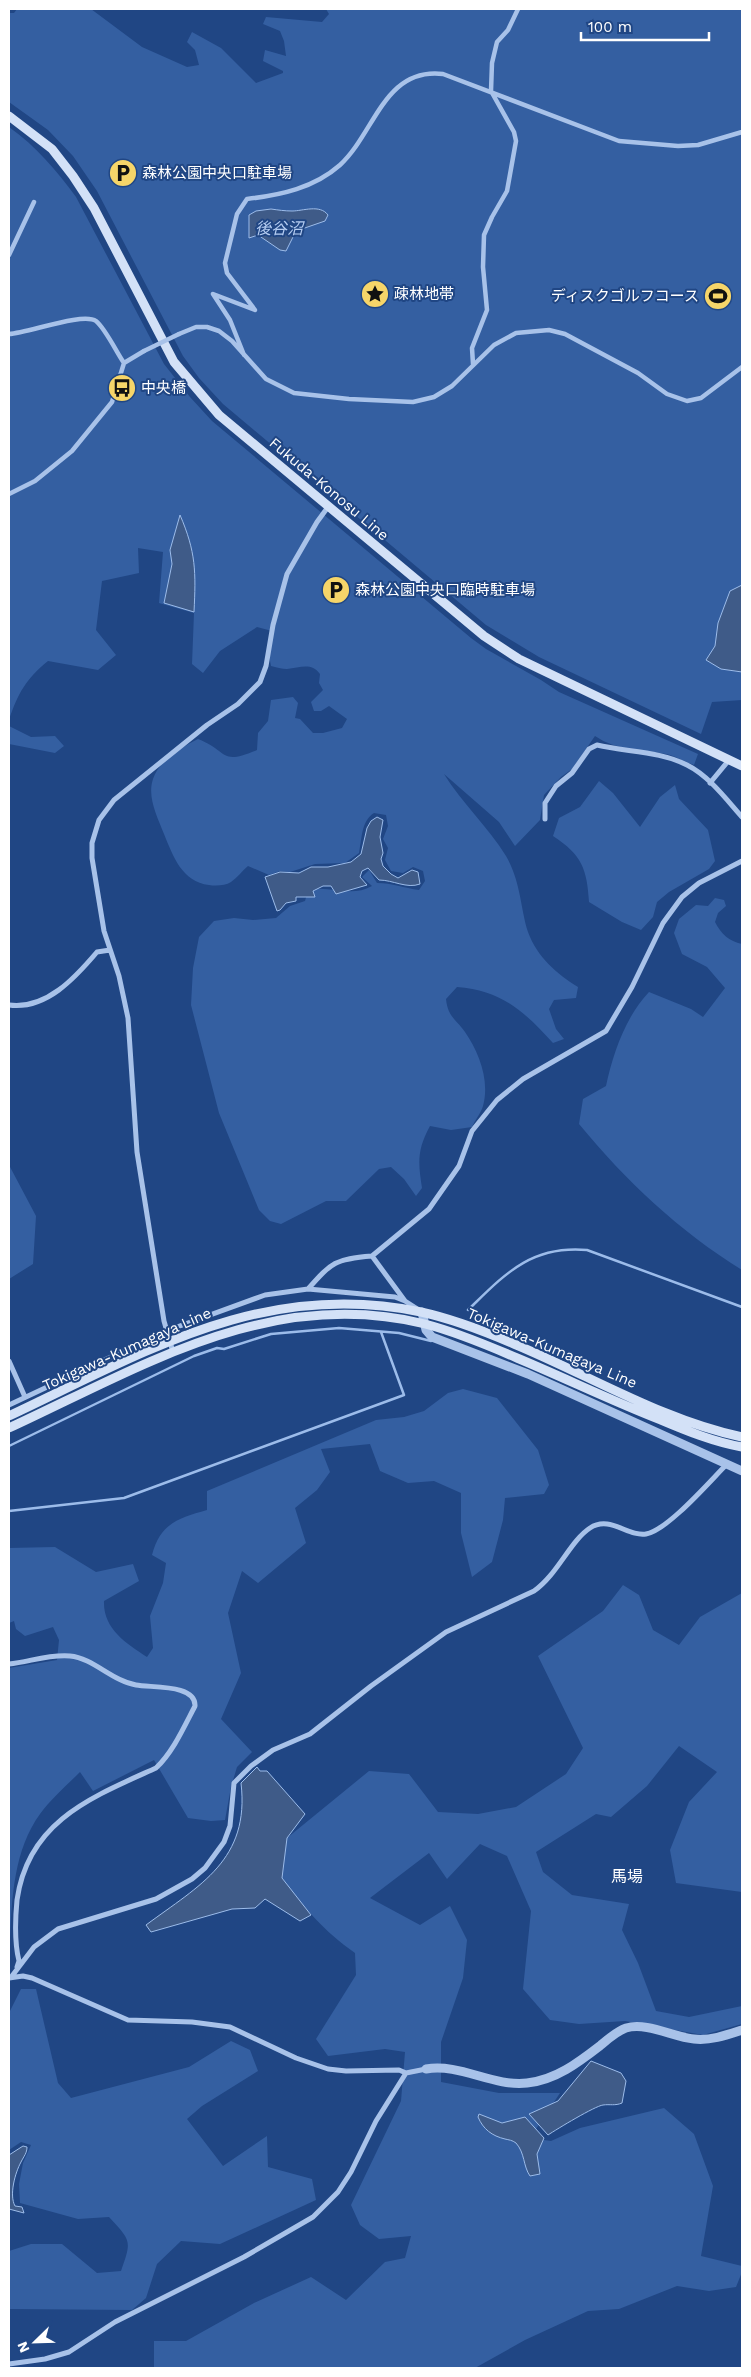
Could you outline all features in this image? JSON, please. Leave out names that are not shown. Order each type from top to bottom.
[{"type":"main road","name":"Fukuda-Konosu Line","points":[[9,116],[52,149],[73,176],[94,208],[174,362],[219,415],[477,631],[519,659],[742,766]]},
{"type":"main road","name":"Tokigawa-Kumagaya Line","points":[[9,1416],[169,1342],[233,1319],[298,1306],[358,1304],[422,1312],[453,1321],[515,1344],[680,1418],[742,1437]]},
{"type":"main road","name":"Tokigawa-Kumagaya Line","points":[[9,1428],[173,1352],[226,1332],[254,1324],[300,1316],[358,1315],[425,1324],[484,1344],[622,1405],[684,1430],[742,1447]]},
{"type":"street","points":[[473,364],[472,348],[487,310],[483,267],[484,235],[507,191],[516,141],[514,132],[501,112],[491,91],[492,63],[497,42],[508,30],[518,9]]},
{"type":"street","points":[[244,355],[230,320],[212,294],[255,310],[227,273],[225,263],[237,214],[248,199],[290,192],[306,186],[339,165],[366,131],[390,93],[401,83],[430,72],[443,74],[491,91],[606,138],[619,141],[662,146],[691,145],[742,132]]},
{"type":"street","points":[[9,255],[34,202]]},
{"type":"street","points":[[9,334],[23,333],[86,317],[96,322],[124,363]]},
{"type":"street","points":[[9,494],[35,481],[72,451],[112,402],[124,363],[196,327],[207,327],[219,331],[266,379],[294,393],[320,397],[413,402],[434,396],[452,386],[494,345],[516,333],[549,330],[565,334],[638,373],[666,394],[687,401],[701,398],[742,367]]},
{"type":"street","points":[[173,1352],[166,1331],[137,1152],[128,1018],[103,924],[92,858],[92,843],[99,820],[114,800],[207,725],[238,704],[260,682],[266,666],[273,625],[287,574],[317,522],[328,507]]},
{"type":"street","points":[[545,820],[545,803],[556,786],[572,773],[589,749],[597,745],[656,755],[687,765],[710,783],[742,817]]},
{"type":"street","points":[[710,783],[730,760]]},
{"type":"street","points":[[308,1289],[329,1266],[344,1258],[372,1256],[428,1209],[459,1166],[472,1131],[497,1100],[523,1079],[606,1031],[632,987],[663,923],[682,897],[699,883],[742,861]]},
{"type":"street","points":[[9,1005],[24,1005],[47,997],[76,976],[97,952],[110,950]]},
{"type":"street","points":[[372,1256],[406,1300],[422,1312],[426,1330],[432,1337],[528,1374],[742,1471]]},
{"type":"street","points":[[9,1405],[166,1331],[265,1295],[308,1289],[395,1297],[406,1300]]},
{"type":"street","points":[[9,1361],[25,1397]]},
{"type":"street","points":[[10,1977],[34,1947],[58,1929],[156,1899],[178,1889],[205,1868],[218,1852],[230,1826],[234,1784],[240,1776],[263,1757],[273,1750],[310,1734],[371,1686],[446,1632],[545,1583],[590,1528],[603,1523],[644,1534],[654,1530],[675,1516],[727,1464]]},
{"type":"street","points":[[9,1664],[31,1662],[46,1657],[73,1656],[126,1684],[177,1689],[191,1695],[195,1702],[195,1706],[178,1738],[163,1762],[156,1768],[82,1804],[44,1835],[34,1849],[25,1868],[18,1893],[15,1920],[19,1961],[10,1977]]},
{"type":"street","points":[[10,1977],[32,1978],[128,2020],[192,2022],[230,2027],[289,2055],[328,2069],[346,2071],[399,2070],[406,2073],[446,2068],[526,2084],[540,2082],[562,2073],[628,2028],[645,2028],[695,2039],[714,2038],[742,2030]]},
{"type":"street","points":[[9,2364],[45,2359],[69,2352],[114,2322],[251,2253],[313,2217],[338,2192],[351,2172],[376,2122],[406,2073]]},
{"type":"shaded area","points":[[17,9],[91,9],[142,47],[187,67],[199,65],[195,50],[187,42],[192,32],[221,48],[256,83],[283,73],[283,71],[263,61],[265,50],[286,56],[284,41],[280,31],[263,24],[266,17],[322,22],[329,14],[326,9],[742,9],[742,700],[712,702],[701,734],[539,657],[486,625],[223,404],[199,378],[183,356],[97,191],[73,156],[48,130],[9,102],[9,13],[14,13]]},
{"type":"shaded area","points":[[9,127],[46,159],[76,197],[164,364],[212,421],[486,649],[559,692],[698,754],[694,765],[666,754],[621,747],[595,736],[572,769],[561,777],[544,795],[540,820],[515,846],[499,822],[444,774],[506,856],[515,875],[528,932],[542,957],[555,970],[578,987],[576,998],[554,1000],[549,1009],[556,1029],[564,1039],[553,1043],[522,1012],[487,993],[457,987],[446,999],[450,1014],[475,1048],[482,1067],[485,1096],[482,1109],[472,1127],[451,1130],[430,1126],[423,1142],[419,1163],[422,1188],[416,1196],[404,1179],[391,1167],[379,1169],[346,1201],[326,1201],[281,1224],[270,1221],[259,1210],[219,1113],[191,1005],[193,968],[199,937],[214,921],[234,918],[253,920],[276,918],[290,906],[305,901],[308,890],[356,891],[372,886],[362,877],[369,870],[377,883],[419,890],[425,881],[423,871],[413,867],[403,873],[391,871],[385,860],[388,848],[383,839],[388,826],[386,815],[374,813],[370,816],[364,825],[359,853],[345,863],[315,864],[290,872],[280,871],[269,875],[248,866],[231,882],[214,886],[192,879],[180,867],[167,842],[152,800],[151,786],[160,766],[178,750],[198,739],[230,757],[245,755],[257,750],[258,733],[268,721],[271,700],[293,697],[298,703],[295,718],[300,719],[313,733],[323,733],[342,728],[347,719],[329,706],[321,711],[314,711],[311,702],[323,690],[319,683],[320,674],[317,670],[309,667],[287,669],[271,666],[268,650],[272,631],[257,627],[220,651],[203,673],[192,664],[194,613],[159,603],[163,552],[138,548],[139,573],[102,581],[96,630],[116,655],[98,670],[48,661],[28,680],[9,720]]},
{"type":"shaded area","points":[[9,726],[31,737],[55,736],[64,746],[55,753],[9,744]]},
{"type":"shaded area","points":[[599,781],[613,793],[640,827],[660,797],[675,785],[679,799],[708,830],[715,861],[709,869],[669,892],[657,902],[653,917],[641,930],[622,922],[589,902],[587,880],[581,864],[571,850],[553,836],[559,818],[580,807]]},
{"type":"shaded area","points":[[715,898],[724,900],[726,906],[718,913],[715,922],[717,926],[729,939],[742,944],[742,1270],[697,1239],[654,1204],[615,1165],[579,1124],[583,1099],[606,1086],[621,1036],[634,1012],[649,992],[691,1009],[703,1017],[725,988],[707,967],[682,954],[674,933],[679,919],[696,905],[708,906]]},
{"type":"shaded area","points":[[9,1165],[36,1216],[33,1264],[9,1279]]},
{"type":"shaded area","points":[[463,1389],[497,1398],[538,1450],[549,1485],[544,1494],[505,1498],[503,1520],[492,1562],[472,1577],[461,1533],[461,1493],[434,1481],[408,1483],[380,1471],[370,1444],[321,1449],[330,1472],[317,1490],[295,1508],[306,1543],[258,1583],[242,1571],[228,1613],[241,1673],[221,1719],[252,1752],[237,1767],[225,1820],[211,1821],[188,1818],[154,1760],[93,1791],[80,1772],[44,1808],[31,1828],[16,1874],[9,1939],[9,1668],[57,1660],[59,1640],[53,1627],[25,1636],[16,1629],[14,1621],[9,1623],[9,1548],[55,1547],[96,1572],[133,1564],[139,1581],[104,1601],[105,1611],[107,1620],[117,1634],[147,1657],[153,1648],[150,1616],[163,1583],[166,1563],[152,1555],[155,1544],[165,1529],[172,1524],[187,1516],[207,1510],[207,1491],[376,1420],[404,1417],[424,1411],[448,1393]]},
{"type":"shaded area","points":[[623,1585],[639,1595],[653,1630],[679,1645],[700,1617],[742,1593],[742,1892],[676,1883],[670,1850],[689,1802],[717,1772],[679,1746],[647,1786],[611,1817],[596,1814],[536,1852],[543,1872],[572,1895],[629,1904],[622,1930],[638,1963],[656,2011],[689,2017],[742,2006],[742,2024],[703,2035],[625,2021],[579,2024],[550,2020],[523,1989],[531,1911],[507,1856],[480,1844],[447,1879],[429,1853],[370,1898],[420,1925],[450,1906],[467,1940],[463,1978],[441,2042],[441,2082],[499,2093],[560,2093],[530,2138],[551,2141],[580,2128],[664,2108],[694,2134],[713,2186],[701,2256],[742,2266],[742,2272],[736,2287],[709,2291],[677,2286],[619,2309],[588,2311],[525,2340],[475,2368],[154,2368],[154,2341],[186,2341],[254,2303],[311,2277],[346,2300],[385,2262],[405,2258],[411,2236],[379,2239],[360,2225],[351,2205],[401,2101],[405,2052],[385,2049],[328,2056],[316,2039],[356,1975],[355,1953],[315,1918],[282,1878],[287,1838],[369,1771],[409,1774],[438,1812],[478,1814],[516,1807],[566,1774],[583,1748],[538,1656],[603,1611]]},
{"type":"shaded area","points":[[21,1989],[36,1989],[58,2083],[71,2098],[189,2067],[231,2041],[250,2050],[258,2071],[202,2106],[187,2119],[223,2166],[267,2136],[268,2167],[312,2179],[316,2200],[220,2244],[181,2241],[157,2264],[146,2298],[132,2310],[9,2309],[9,2251],[31,2244],[62,2244],[97,2273],[121,2271],[128,2247],[122,2231],[109,2217],[78,2219],[20,2203],[19,2184],[23,2163],[31,2145],[21,2142],[9,2150],[9,2013]]},
{"type":"water","name":"後谷沼","points":[[271,209],[292,211],[316,209],[328,215],[325,221],[296,231],[286,251],[280,250],[258,235],[249,238],[249,215],[256,211]]},
{"type":"water","points":[[180,515],[194,562],[194,612],[164,603],[172,564],[170,550]]},
{"type":"water","points":[[742,585],[742,672],[721,669],[706,660],[715,646],[718,623],[730,591]]},
{"type":"water","points":[[377,817],[383,820],[380,837],[383,866],[398,878],[412,870],[418,872],[420,884],[405,885],[379,880],[368,868],[362,871],[360,877],[367,885],[336,894],[331,886],[323,886],[313,891],[315,897],[296,897],[296,901],[286,903],[277,911],[265,877],[280,872],[299,873],[311,867],[328,867],[351,862],[361,854],[367,828],[371,821]]},
{"type":"water","points":[[257,1767],[260,1771],[267,1771],[305,1814],[287,1838],[282,1878],[311,1915],[300,1921],[265,1899],[255,1908],[232,1909],[151,1932],[146,1925],[202,1883],[217,1868],[229,1851],[238,1832],[242,1810],[241,1783]]},
{"type":"water","points":[[591,2061],[621,2073],[626,2081],[622,2103],[599,2106],[548,2135],[529,2114],[558,2101]]},
{"type":"water","points":[[479,2114],[502,2123],[525,2117],[544,2138],[537,2154],[540,2174],[530,2176],[516,2143],[500,2138],[488,2131],[482,2125],[478,2117]]},
{"type":"water","points":[[23,2146],[27,2147],[17,2172],[13,2201],[15,2206],[22,2207],[24,2213],[9,2209],[9,2155]]},
{"type":"waterway","points":[[468,1310],[494,1285],[520,1265],[534,1257],[550,1252],[567,1250],[587,1250],[742,1307]]},
{"type":"waterway","points":[[9,1446],[194,1356],[217,1348],[224,1349],[271,1334],[339,1328],[399,1333],[431,1341]]},
{"type":"waterway","points":[[9,1511],[124,1498],[404,1395],[381,1332]]},
{"type":"place","name":"森林公園中央口駐車場","points":[[123,173]]},
{"type":"place","name":"疎林地帯","points":[[375,294]]},
{"type":"place","name":"ディスクゴルフコース","points":[[718,296]]},
{"type":"place","name":"中央橋","points":[[122,388]]},
{"type":"place","name":"森林公園中央口臨時駐車場","points":[[336,590]]},
{"type":"district","name":"馬場","points":[[627,1876]]}]
